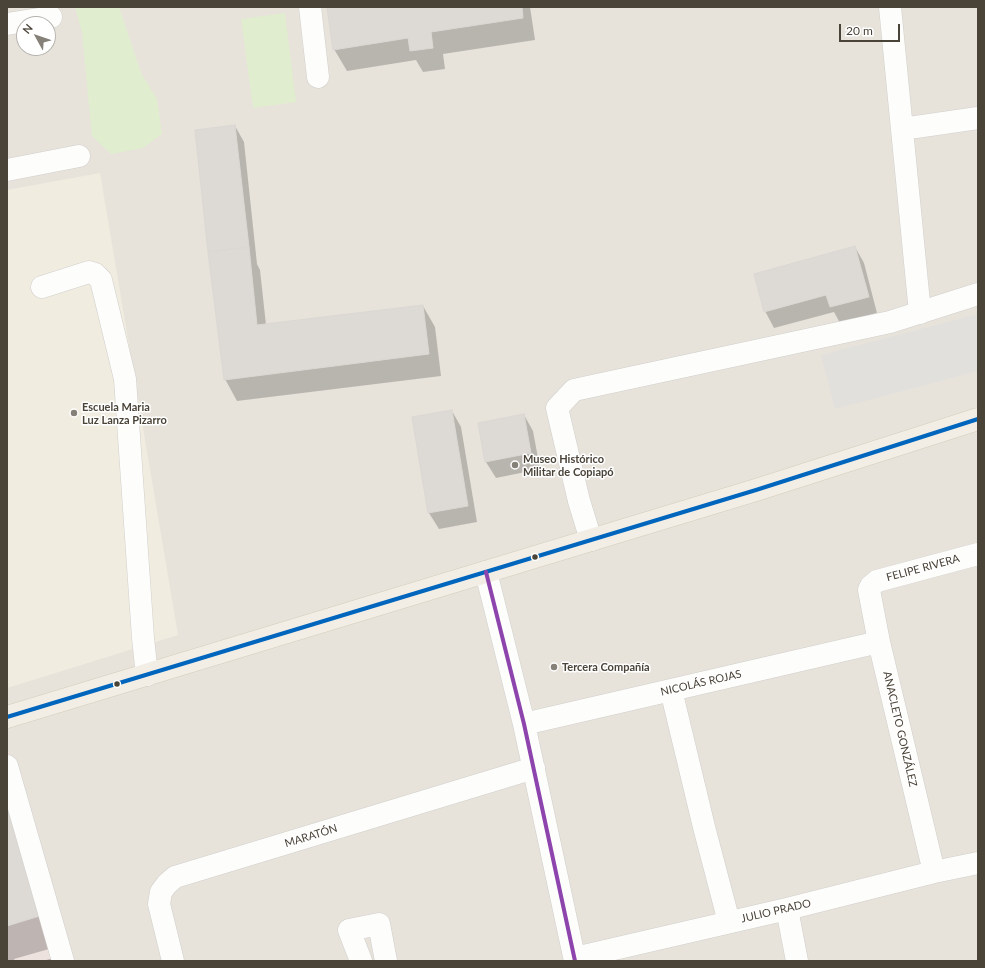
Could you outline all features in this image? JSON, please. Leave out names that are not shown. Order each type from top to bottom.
[{"type":"main road","points":[[7,717],[764,488],[978,419]]},
{"type":"street","points":[[310,7],[318,77]]},
{"type":"street","points":[[890,7],[920,312]]},
{"type":"street","points":[[902,129],[978,118]]},
{"type":"street","points":[[7,170],[79,156]]},
{"type":"street","points":[[42,287],[89,272],[96,274],[101,280],[125,379],[142,630],[147,674]]},
{"type":"street","points":[[591,540],[579,501],[557,408],[574,390],[890,322],[978,294]]},
{"type":"street","name":"FELIPE RIVERA","points":[[871,586],[877,581],[978,554]]},
{"type":"street","points":[[486,572],[524,724],[575,960]]},
{"type":"street","name":"ANACLETO GONZÁLEZ","points":[[871,586],[869,594],[879,642],[934,872]]},
{"type":"street","name":"NICOLÁS ROJAS","points":[[524,724],[879,642]]},
{"type":"street","points":[[671,690],[704,828],[729,922]]},
{"type":"street","points":[[7,766],[63,961]]},
{"type":"street","name":"MARATÓN","points":[[173,961],[159,904],[161,892],[175,877],[534,768]]},
{"type":"street","name":"JULIO PRADO","points":[[575,960],[934,872],[978,863]]},
{"type":"street","points":[[787,909],[797,961]]},
{"type":"street","points":[[361,961],[349,930],[379,924],[386,961]]},
{"type":"shaded area","points":[[7,7],[978,7],[978,961],[7,961]]},
{"type":"shaded area","name":"Escuela Maria Luz Lanza Pizarro","points":[[100,173],[178,635],[7,688],[7,190]]},
{"type":"shaded area","points":[[978,314],[978,371],[835,409],[821,355]]},
{"type":"shaded area","points":[[8,748],[69,961],[7,961]]},
{"type":"green space","points":[[75,7],[119,7],[141,73],[157,99],[162,134],[143,148],[111,154],[92,136],[82,32]]},
{"type":"green space","points":[[285,13],[296,102],[253,108],[241,19]]},
{"type":"building","points":[[327,7],[522,7],[523,18],[431,32],[433,48],[410,51],[408,38],[333,50]]},
{"type":"building","points":[[235,125],[249,247],[208,252],[195,130]]},
{"type":"building","points":[[855,246],[869,297],[830,307],[826,295],[764,312],[754,274]]},
{"type":"building","points":[[249,247],[257,325],[423,305],[429,354],[224,380],[208,252]]},
{"type":"building","points":[[452,410],[468,506],[428,513],[412,417]]},
{"type":"building","points":[[524,414],[531,453],[485,462],[478,423]]},
{"type":"building","points":[[7,777],[46,914],[7,926]]},
{"type":"transit line","points":[[7,717],[756,490],[978,419]]},
{"type":"transit line","points":[[486,572],[524,724],[575,961]]},
{"type":"place","name":"Escuela Maria Luz Lanza Pizarro","points":[[74,413]]},
{"type":"place","name":"Museo Histórico Militar de Copiapó","points":[[515,465]]},
{"type":"place","name":"Tercera Compañía","points":[[554,667]]}]
